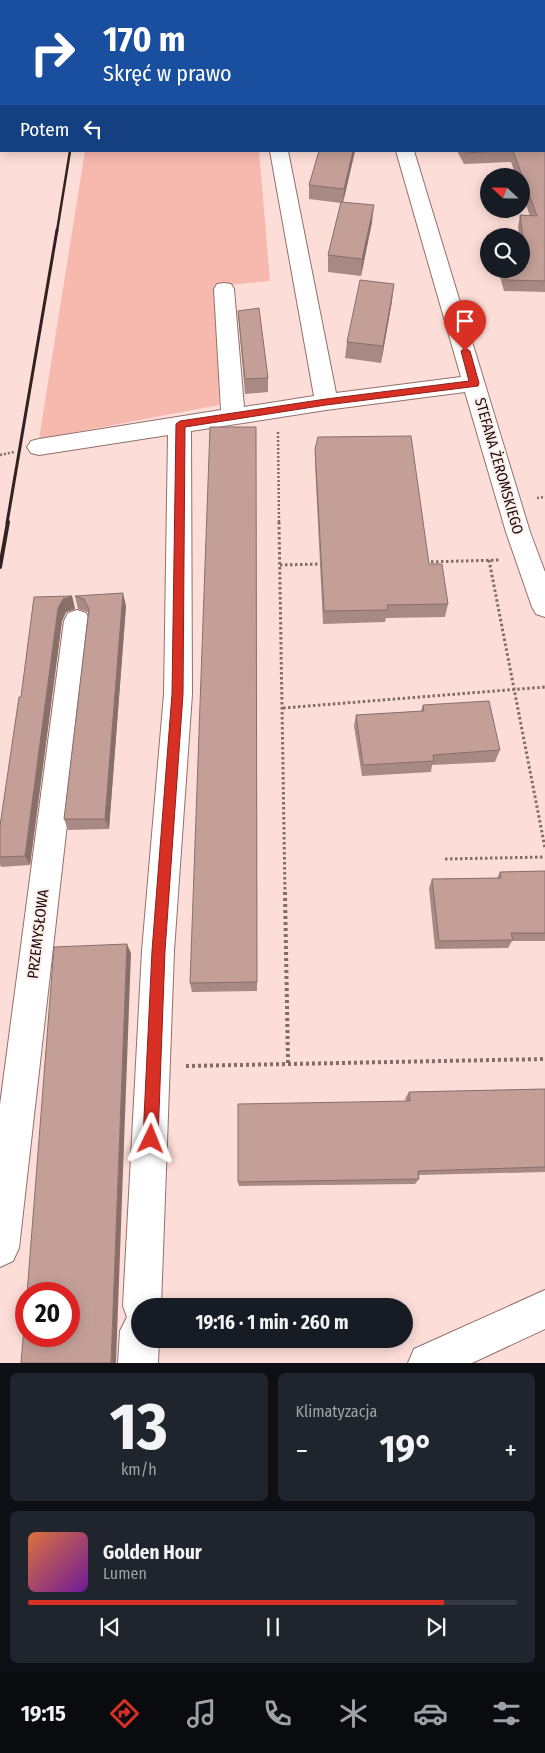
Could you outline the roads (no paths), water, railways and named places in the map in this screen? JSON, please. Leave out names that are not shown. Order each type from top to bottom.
[{"type":"street","points":[[279,152],[326,402]]},
{"type":"street","name":"STEFANA ŻEROMSKIEGO","points":[[405,152],[518,532],[545,607]]},
{"type":"street","points":[[224,289],[233,416]]},
{"type":"street","points":[[39,447],[278,409],[475,383]]},
{"type":"street","points":[[142,1298],[158,951],[178,694],[180,424]]},
{"type":"street","name":"PRZEMYSŁOWA","points":[[0,1248],[77,621]]},
{"type":"street","points":[[428,1363],[545,1309]]},
{"type":"street","points":[[138,1363],[139,1348]]},
{"type":"railway","points":[[57,231],[70,152]]},
{"type":"railway","points":[[7,523],[57,230]]},
{"type":"railway","points":[[0,567],[8,522]]}]
